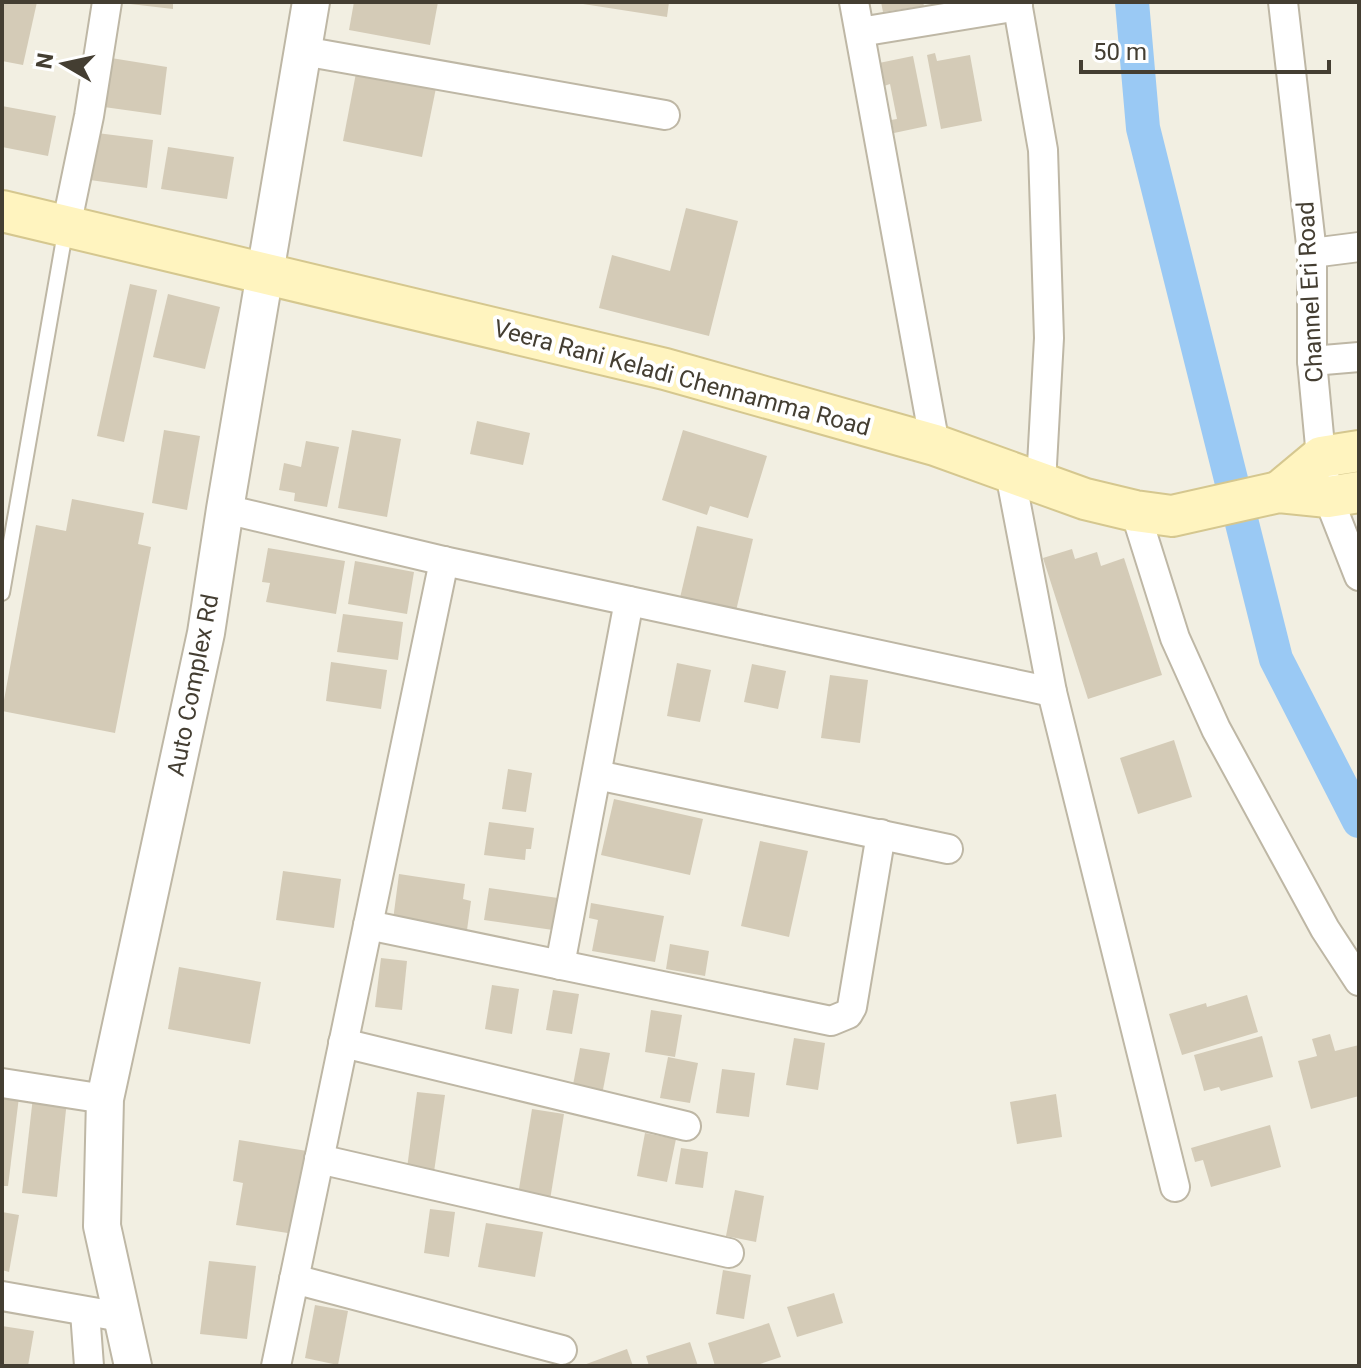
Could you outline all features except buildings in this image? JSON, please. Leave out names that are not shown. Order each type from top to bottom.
[{"type":"main road","name":"Veera Rani Keladi Chennamma Road","points":[[2,211],[665,369],[935,445],[1085,499],[1154,513],[1264,496],[1344,495]]},
{"type":"main road","points":[[1264,496],[1340,454]]},
{"type":"street","points":[[66,227],[89,116],[107,2]]},
{"type":"street","name":"Auto Complex Rd","points":[[133,1366],[102,1226],[105,1099],[206,633],[311,2]]},
{"type":"street","points":[[854,2],[935,445]]},
{"type":"street","name":"Channel Eri Road","points":[[1283,2],[1312,253],[1312,361],[1340,454],[1359,576]]},
{"type":"street","points":[[860,32],[1018,4],[1043,150],[1049,338],[1025,478],[1052,692],[1175,1187]]},
{"type":"street","points":[[303,51],[665,115]]},
{"type":"street","points":[[1312,253],[1359,247]]},
{"type":"street","points":[[1312,361],[1359,357]]},
{"type":"street","points":[[225,509],[444,561],[1052,692]]},
{"type":"street","points":[[1154,513],[1175,638],[1216,729],[1325,929],[1359,981]]},
{"type":"street","points":[[276,1366],[444,561]]},
{"type":"street","points":[[560,965],[629,601]]},
{"type":"street","points":[[597,775],[948,849]]},
{"type":"street","points":[[368,925],[831,1021],[848,1014],[852,1007],[881,834]]},
{"type":"street","points":[[343,1043],[686,1126]]},
{"type":"street","points":[[2,1083],[105,1099]]},
{"type":"street","points":[[319,1159],[729,1253]]},
{"type":"street","points":[[294,1279],[562,1350]]},
{"type":"street","points":[[2,1296],[121,1317]]},
{"type":"street","points":[[85,1312],[89,1366]]},
{"type":"lane","points":[[2,593],[66,227]]},
{"type":"waterway","points":[[1132,2],[1143,128],[1276,659],[1359,821]]}]
